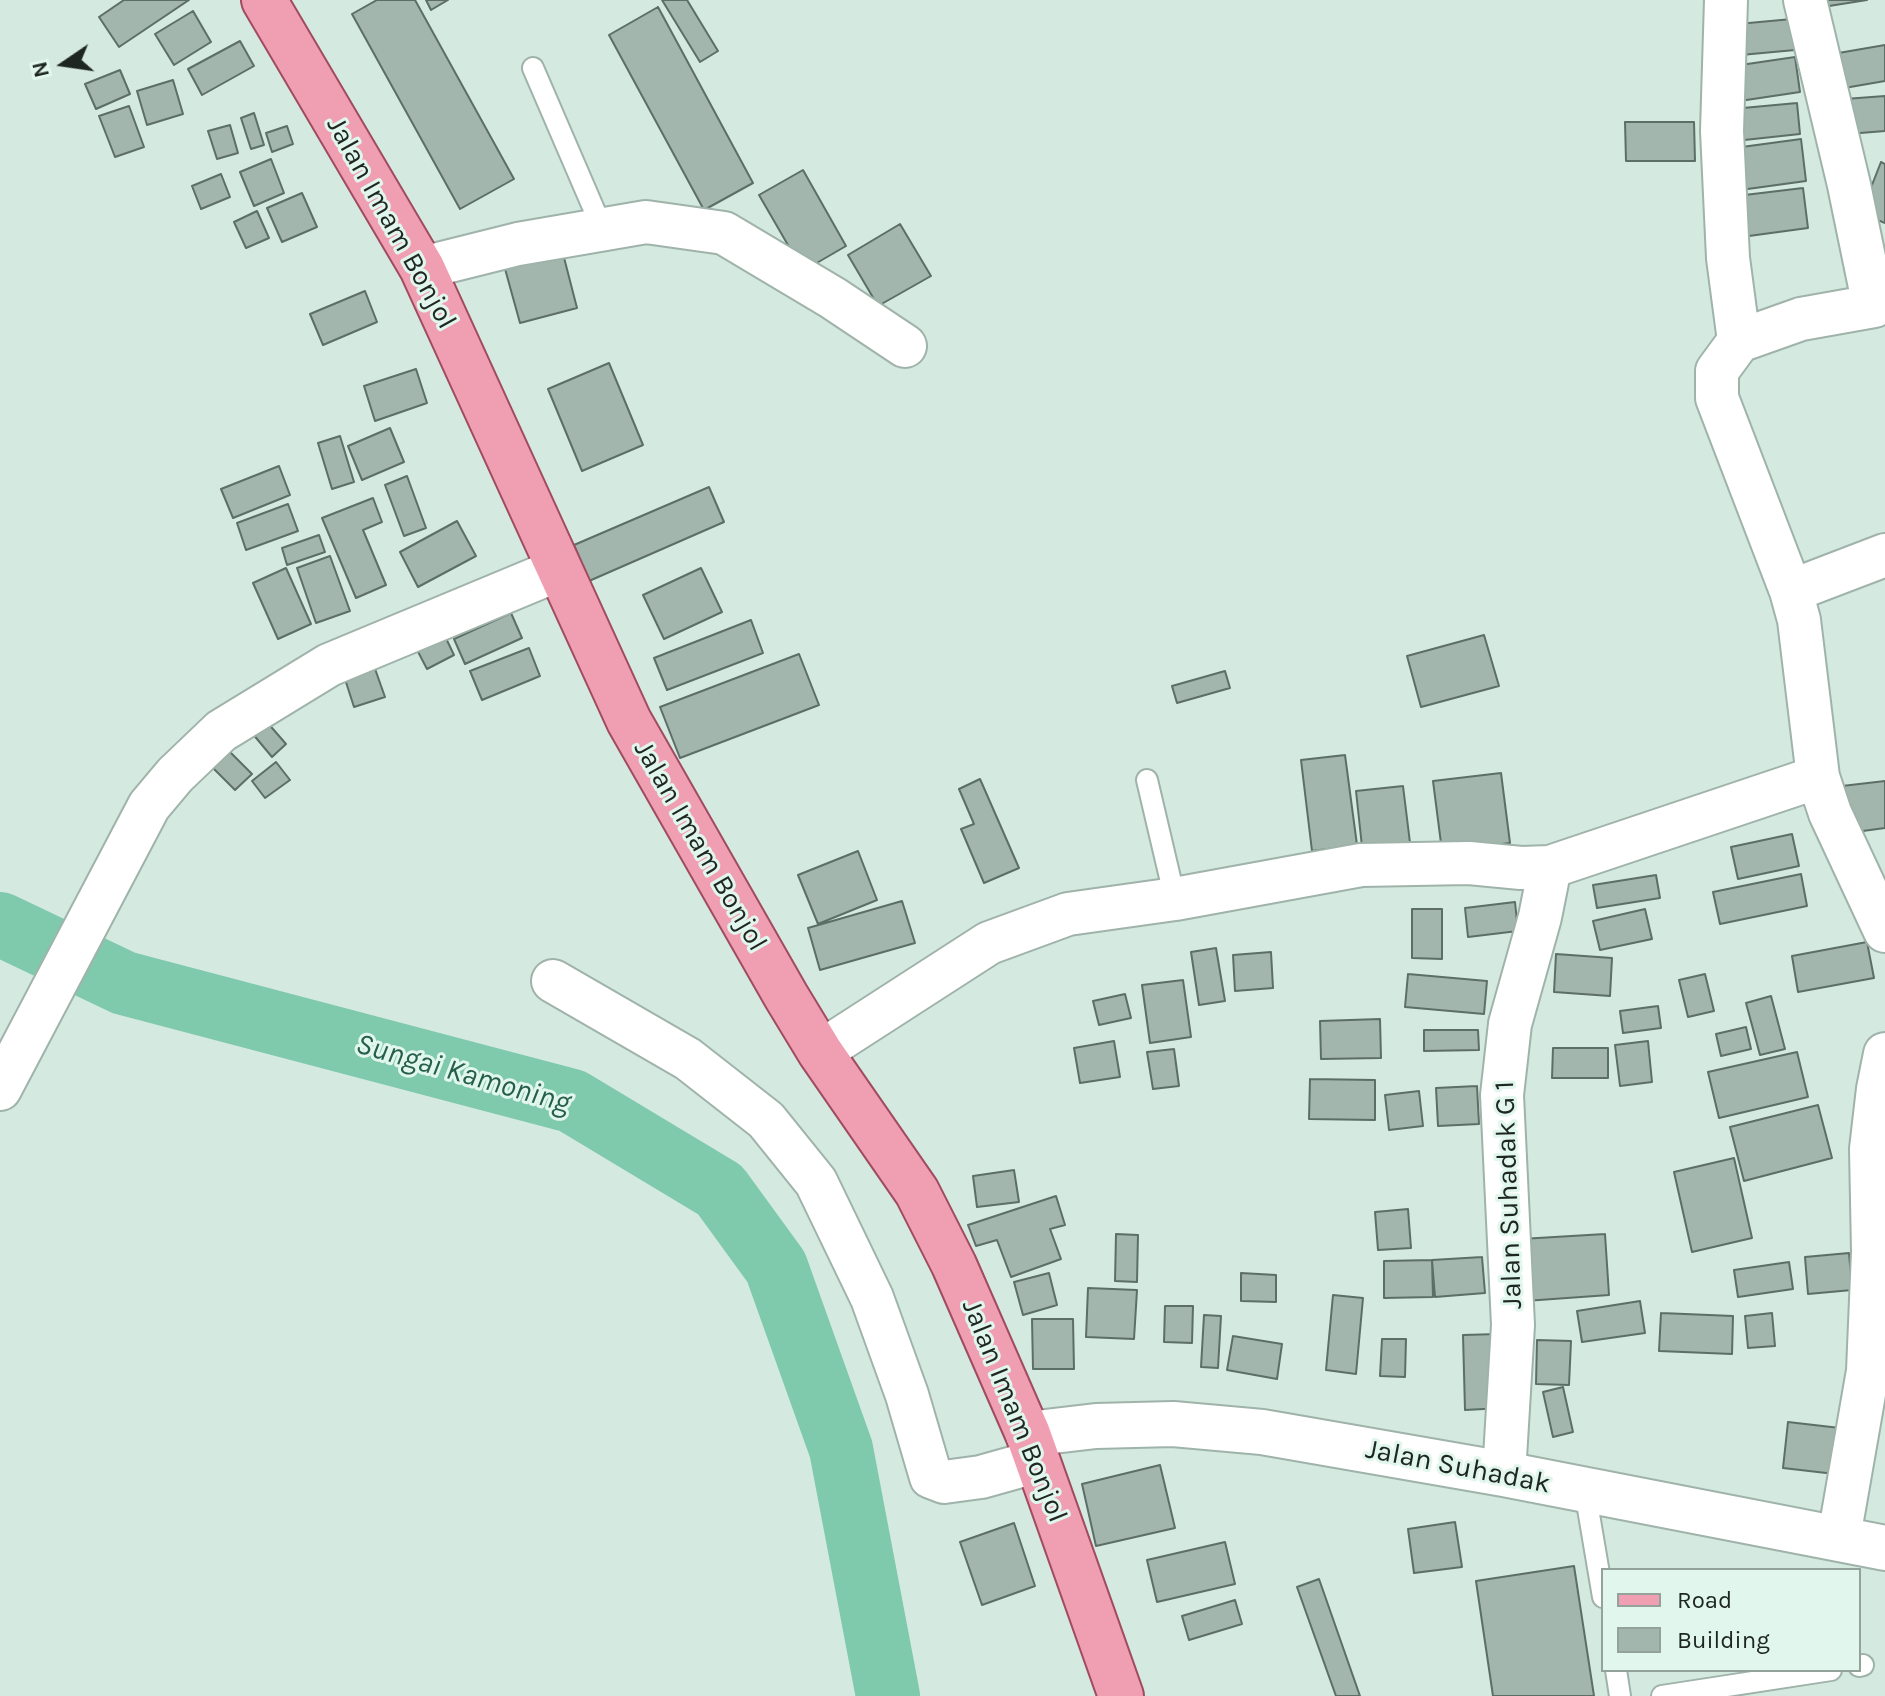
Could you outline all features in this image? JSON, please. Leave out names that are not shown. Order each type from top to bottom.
[{"type":"main road","name":"Jalan Imam Bonjol","points":[[264,0],[422,268],[629,721],[820,1052],[917,1192],[954,1265],[1033,1448],[1121,1696]]},
{"type":"street","points":[[1726,0],[1722,131],[1728,258],[1739,341]]},
{"type":"street","points":[[1805,0],[1879,302],[1801,319],[1739,341],[1717,371],[1717,398],[1791,591],[1799,620],[1818,777],[1830,813],[1885,931]]},
{"type":"street","points":[[422,268],[518,244],[646,222],[724,233],[833,298],[905,346]]},
{"type":"street","points":[[1791,591],[1885,555]]},
{"type":"street","points":[[0,1089],[149,806],[175,775],[221,731],[329,665],[560,569]]},
{"type":"street","points":[[820,1052],[989,943],[1068,914],[1175,899],[1361,865],[1469,863],[1521,868],[1550,867],[1818,777]]},
{"type":"street","name":"Jalan Suhadak G 1","points":[[1504,1474],[1513,1325],[1502,1095],[1510,1024],[1540,917],[1550,867]]},
{"type":"street","points":[[553,981],[688,1059],[766,1120],[816,1182],[872,1298],[907,1395],[931,1477],[944,1482],[981,1477],[1033,1448]]},
{"type":"street","points":[[1839,1537],[1868,1371],[1873,1252],[1871,1149],[1885,1054]]},
{"type":"street","name":"Jalan Suhadak","points":[[1033,1448],[1096,1426],[1188,1425],[1262,1432],[1504,1474],[1885,1548]]},
{"type":"lane","points":[[533,68],[602,228]]},
{"type":"lane","points":[[1147,780],[1175,899]]},
{"type":"lane","points":[[1585,1491],[1601,1585]]},
{"type":"lane","points":[[1616,1672],[1620,1696]]},
{"type":"lane","points":[[1662,1696],[1818,1672]]},
{"type":"building","points":[[124,0],[189,0],[119,47],[99,17]]},
{"type":"building","points":[[377,0],[415,0],[514,179],[460,209],[352,14]]},
{"type":"building","points":[[426,0],[448,0],[431,10]]},
{"type":"building","points":[[662,0],[687,0],[718,51],[700,62]]},
{"type":"building","points":[[1809,0],[1867,0],[1810,9]]},
{"type":"building","points":[[658,7],[753,183],[704,210],[609,35]]},
{"type":"building","points":[[193,11],[211,42],[174,65],[155,34]]},
{"type":"building","points":[[1792,19],[1795,50],[1730,56],[1727,25]]},
{"type":"building","points":[[240,41],[254,66],[202,95],[188,69]]},
{"type":"building","points":[[1885,45],[1885,81],[1827,91],[1821,56]]},
{"type":"building","points":[[1795,57],[1800,92],[1733,102],[1727,67]]},
{"type":"building","points":[[120,70],[130,94],[96,109],[85,84]]},
{"type":"building","points":[[173,80],[183,114],[147,125],[137,91]]},
{"type":"building","points":[[1885,96],[1885,131],[1848,134],[1845,99]]},
{"type":"building","points":[[1797,103],[1800,134],[1735,141],[1732,109]]},
{"type":"building","points":[[129,106],[144,147],[115,157],[99,116]]},
{"type":"building","points":[[254,113],[264,145],[251,149],[241,118]]},
{"type":"building","points":[[1625,122],[1694,122],[1695,161],[1626,161]]},
{"type":"building","points":[[230,125],[238,153],[217,159],[208,131]]},
{"type":"building","points":[[287,126],[293,144],[272,152],[266,133]]},
{"type":"building","points":[[1801,139],[1806,181],[1733,191],[1727,149]]},
{"type":"building","points":[[271,159],[284,193],[254,206],[240,172]]},
{"type":"building","points":[[1881,162],[1885,164],[1885,223],[1861,213]]},
{"type":"building","points":[[803,170],[846,246],[803,271],[759,195]]},
{"type":"building","points":[[221,174],[230,197],[201,209],[192,186]]},
{"type":"building","points":[[1803,188],[1808,228],[1734,238],[1728,197]]},
{"type":"building","points":[[302,193],[317,227],[282,242],[267,208]]},
{"type":"building","points":[[257,211],[269,238],[246,248],[234,222]]},
{"type":"building","points":[[900,224],[931,276],[878,306],[848,255]]},
{"type":"building","points":[[560,242],[577,308],[520,323],[502,258]]},
{"type":"building","points":[[365,291],[377,322],[323,345],[310,314]]},
{"type":"building","points":[[609,363],[643,445],[582,471],[548,389]]},
{"type":"building","points":[[416,369],[427,403],[375,421],[364,386]]},
{"type":"building","points":[[390,428],[404,462],[362,480],[348,446]]},
{"type":"building","points":[[340,436],[354,482],[332,489],[318,443]]},
{"type":"building","points":[[279,466],[290,495],[233,518],[221,489]]},
{"type":"building","points":[[407,476],[426,528],[404,536],[385,485]]},
{"type":"building","points":[[709,487],[724,522],[589,581],[574,545]]},
{"type":"building","points":[[373,498],[382,522],[363,530],[386,585],[356,598],[322,518]]},
{"type":"building","points":[[288,504],[298,531],[246,550],[237,523]]},
{"type":"building","points":[[457,521],[476,556],[418,587],[400,552]]},
{"type":"building","points":[[319,535],[325,552],[287,565],[282,548]]},
{"type":"building","points":[[330,556],[350,611],[316,623],[297,568]]},
{"type":"building","points":[[286,568],[311,624],[278,639],[253,583]]},
{"type":"building","points":[[701,568],[722,612],[664,639],[643,595]]},
{"type":"building","points":[[511,613],[522,638],[465,664],[454,639]]},
{"type":"building","points":[[751,620],[763,653],[667,690],[654,658]]},
{"type":"building","points":[[443,632],[454,655],[427,669],[415,646]]},
{"type":"building","points":[[1484,635],[1499,686],[1421,707],[1407,656]]},
{"type":"building","points":[[529,648],[540,676],[482,700],[470,671]]},
{"type":"building","points":[[799,654],[819,705],[680,758],[660,707]]},
{"type":"building","points":[[374,666],[385,697],[354,707],[344,676]]},
{"type":"building","points":[[1225,671],[1230,688],[1177,703],[1172,686]]},
{"type":"building","points":[[266,721],[286,744],[272,757],[252,733]]},
{"type":"building","points":[[224,746],[252,774],[235,790],[208,763]]},
{"type":"building","points":[[1345,755],[1357,845],[1312,851],[1301,760]]},
{"type":"building","points":[[276,762],[290,780],[265,798],[252,781]]},
{"type":"building","points":[[1501,773],[1510,843],[1442,851],[1433,781]]},
{"type":"building","points":[[980,779],[1019,868],[984,883],[961,829],[974,824],[959,789]]},
{"type":"building","points":[[1885,781],[1885,828],[1848,833],[1842,786]]},
{"type":"building","points":[[1403,786],[1411,851],[1363,856],[1356,791]]},
{"type":"building","points":[[1792,834],[1799,866],[1738,879],[1731,847]]},
{"type":"building","points":[[858,851],[877,900],[818,924],[798,875]]},
{"type":"building","points":[[1801,874],[1807,906],[1720,924],[1713,892]]},
{"type":"building","points":[[1656,875],[1660,898],[1597,908],[1593,885]]},
{"type":"building","points":[[902,901],[915,943],[820,970],[808,928]]},
{"type":"building","points":[[1515,902],[1518,931],[1468,937],[1465,908]]},
{"type":"building","points":[[1412,909],[1442,909],[1442,959],[1412,958]]},
{"type":"building","points":[[1645,909],[1652,939],[1600,950],[1593,921]]},
{"type":"building","points":[[1867,942],[1874,978],[1798,992],[1792,956]]},
{"type":"building","points":[[1216,948],[1225,1001],[1199,1005],[1191,952]]},
{"type":"building","points":[[1271,952],[1273,988],[1235,991],[1233,955]]},
{"type":"building","points":[[1556,954],[1612,958],[1610,996],[1554,992]]},
{"type":"building","points":[[1408,974],[1487,981],[1484,1014],[1405,1007]]},
{"type":"building","points":[[1705,974],[1714,1011],[1688,1017],[1679,980]]},
{"type":"building","points":[[1183,980],[1191,1037],[1150,1043],[1142,985]]},
{"type":"building","points":[[1125,994],[1131,1018],[1099,1025],[1093,1001]]},
{"type":"building","points":[[1771,996],[1785,1049],[1760,1055],[1746,1003]]},
{"type":"building","points":[[1658,1006],[1661,1028],[1623,1033],[1620,1011]]},
{"type":"building","points":[[1380,1019],[1381,1058],[1321,1059],[1320,1021]]},
{"type":"building","points":[[1746,1027],[1751,1049],[1721,1056],[1716,1034]]},
{"type":"building","points":[[1424,1030],[1478,1030],[1479,1050],[1424,1051]]},
{"type":"building","points":[[1114,1041],[1120,1077],[1080,1083],[1074,1048]]},
{"type":"building","points":[[1648,1041],[1652,1082],[1620,1086],[1615,1045]]},
{"type":"building","points":[[1553,1048],[1608,1048],[1608,1078],[1552,1078]]},
{"type":"building","points":[[1174,1049],[1179,1086],[1153,1089],[1147,1052]]},
{"type":"building","points":[[1797,1052],[1808,1097],[1719,1118],[1708,1072]]},
{"type":"building","points":[[1310,1079],[1375,1080],[1375,1120],[1309,1119]]},
{"type":"building","points":[[1477,1086],[1479,1124],[1438,1126],[1436,1088]]},
{"type":"building","points":[[1419,1091],[1423,1126],[1389,1130],[1385,1095]]},
{"type":"building","points":[[1818,1105],[1832,1158],[1744,1181],[1730,1127]]},
{"type":"building","points":[[1734,1158],[1752,1238],[1692,1252],[1674,1172]]},
{"type":"building","points":[[1014,1170],[1019,1202],[977,1207],[973,1176]]},
{"type":"building","points":[[1056,1196],[1065,1225],[1050,1229],[1061,1259],[1011,1277],[997,1240],[976,1246],[968,1225]]},
{"type":"building","points":[[1408,1209],[1411,1248],[1378,1250],[1375,1212]]},
{"type":"building","points":[[1116,1234],[1138,1235],[1137,1282],[1115,1281]]},
{"type":"building","points":[[1605,1234],[1609,1295],[1525,1301],[1521,1239]]},
{"type":"building","points":[[1849,1253],[1852,1290],[1808,1294],[1805,1257]]},
{"type":"building","points":[[1482,1257],[1485,1293],[1435,1297],[1432,1260]]},
{"type":"building","points":[[1432,1260],[1433,1297],[1384,1298],[1384,1261]]},
{"type":"building","points":[[1789,1262],[1793,1289],[1738,1297],[1734,1270]]},
{"type":"building","points":[[1049,1273],[1057,1305],[1023,1315],[1014,1282]]},
{"type":"building","points":[[1241,1273],[1276,1275],[1276,1302],[1241,1301]]},
{"type":"building","points":[[1088,1288],[1137,1290],[1134,1339],[1086,1337]]},
{"type":"building","points":[[1333,1295],[1363,1298],[1356,1374],[1326,1370]]},
{"type":"building","points":[[1640,1301],[1645,1333],[1582,1342],[1577,1311]]},
{"type":"building","points":[[1165,1306],[1193,1306],[1192,1343],[1164,1342]]},
{"type":"building","points":[[1661,1313],[1733,1316],[1732,1354],[1659,1351]]},
{"type":"building","points":[[1772,1313],[1775,1346],[1748,1348],[1745,1316]]},
{"type":"building","points":[[1204,1315],[1221,1316],[1218,1368],[1201,1367]]},
{"type":"building","points":[[1032,1319],[1073,1319],[1074,1369],[1033,1369]]},
{"type":"building","points":[[1499,1334],[1502,1408],[1465,1410],[1463,1335]]},
{"type":"building","points":[[1233,1336],[1282,1344],[1277,1379],[1227,1370]]},
{"type":"building","points":[[1382,1339],[1406,1339],[1405,1377],[1380,1376]]},
{"type":"building","points":[[1537,1340],[1571,1341],[1569,1385],[1536,1384]]},
{"type":"building","points":[[1563,1387],[1573,1432],[1553,1437],[1543,1392]]},
{"type":"building","points":[[1788,1422],[1840,1428],[1835,1474],[1783,1468]]},
{"type":"building","points":[[1160,1465],[1175,1528],[1096,1546],[1082,1484]]},
{"type":"building","points":[[1455,1522],[1462,1567],[1414,1573],[1408,1529]]},
{"type":"building","points":[[1014,1523],[1035,1586],[982,1605],[960,1542]]},
{"type":"building","points":[[1225,1542],[1235,1584],[1157,1602],[1147,1560]]},
{"type":"building","points":[[1574,1566],[1594,1696],[1493,1696],[1476,1581]]},
{"type":"building","points":[[1319,1579],[1360,1696],[1336,1696],[1297,1587]]},
{"type":"building","points":[[1235,1600],[1242,1624],[1189,1640],[1182,1616]]},
{"type":"waterway","name":"Sungai Kamoning","points":[[0,924],[124,983],[572,1101],[720,1190],[776,1267],[841,1449],[888,1696]]}]
